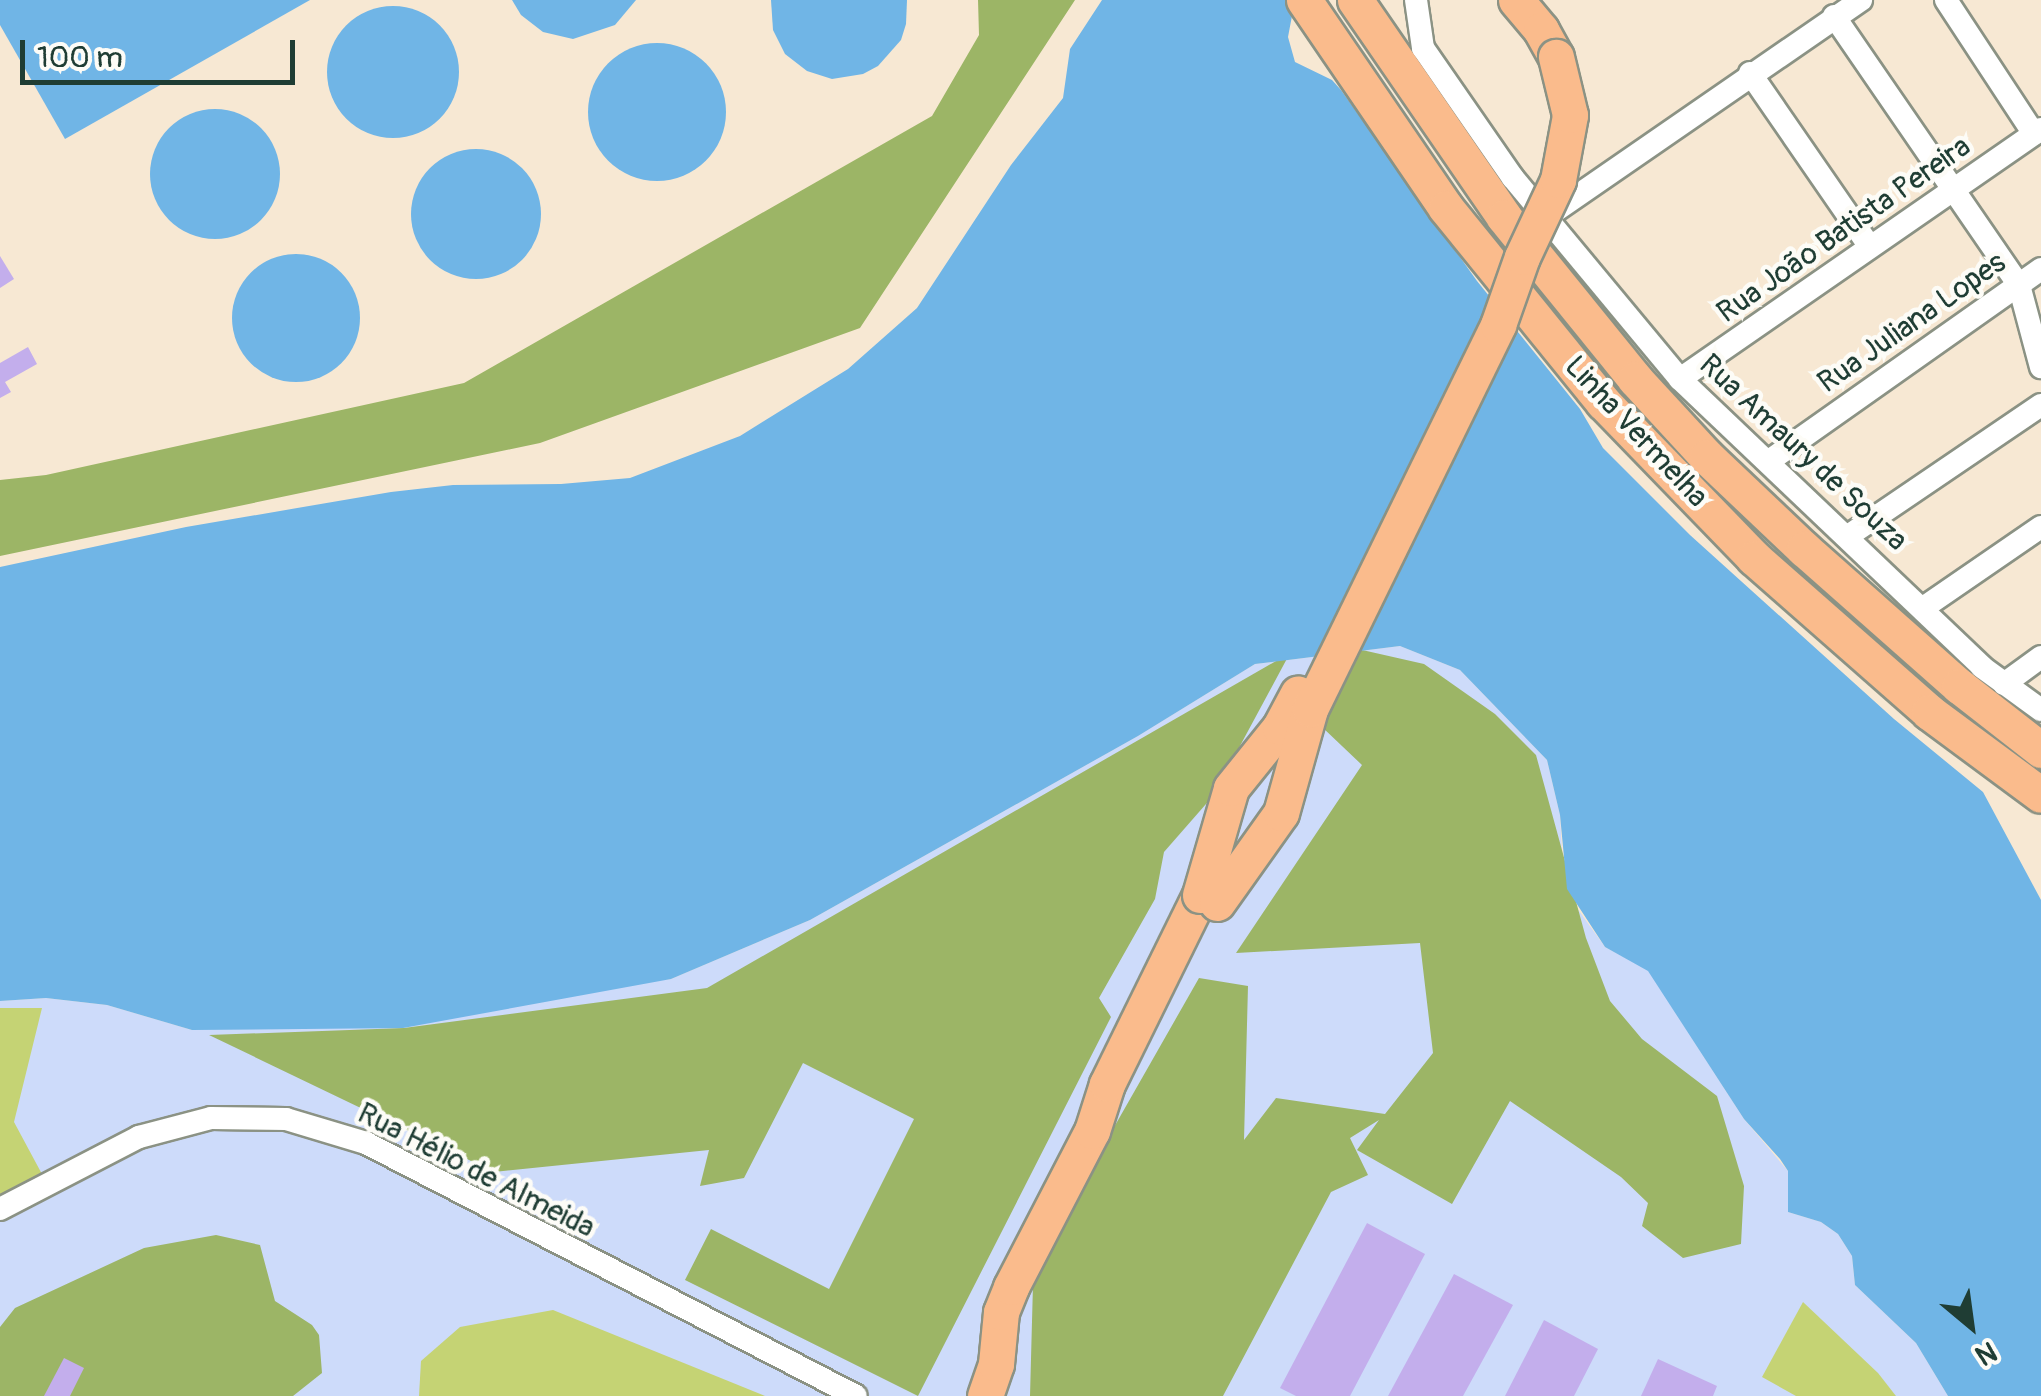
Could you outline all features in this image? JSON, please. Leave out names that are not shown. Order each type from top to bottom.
[{"type":"highway","name":"Linha Vermelha","points":[[1304,0],[1446,208],[1603,402],[1754,558],[1930,712],[2041,796]]},
{"type":"highway","name":"Linha Vermelha","points":[[1355,0],[1504,218],[1636,379],[1707,457],[1959,686],[2041,750]]},
{"type":"highway","points":[[996,1385],[1001,1312],[1011,1288],[1092,1131],[1106,1084],[1216,903],[1281,813],[1310,709],[1498,325],[1522,256],[1564,162],[1570,115],[1550,43],[1516,0]]},
{"type":"highway","points":[[1166,984],[1206,881],[1216,830],[1231,788],[1287,715],[1482,318],[1522,256]]},
{"type":"highway","points":[[1930,712],[2041,816]]},
{"type":"street","name":"Rua Amaury de Souza","points":[[1416,0],[1423,48],[1546,218],[1680,379],[2004,684],[2041,710]]},
{"type":"street","points":[[1546,218],[1750,73],[1861,0]]},
{"type":"street","points":[[1946,0],[2038,132]]},
{"type":"street","points":[[1834,16],[1951,192],[2019,285],[2041,368]]},
{"type":"street","points":[[1750,73],[1870,248]]},
{"type":"street","name":"Rua João Batista Pereira","points":[[1680,379],[2038,132]]},
{"type":"street","name":"Rua Juliana Lopes","points":[[1769,461],[2041,269]]},
{"type":"street","points":[[1848,536],[2041,405]]},
{"type":"street","points":[[1923,608],[2041,527]]},
{"type":"street","points":[[2004,684],[2041,657]]},
{"type":"street","name":"Rua Hélio de Almeida","points":[[0,1209],[138,1137],[210,1118],[286,1119],[366,1143],[856,1396]]},
{"type":"shaded area","points":[[1400,646],[1460,670],[1547,760],[1560,815],[1563,870],[1577,908],[1605,947],[1648,970],[1744,1119],[1788,1171],[1788,1212],[1821,1222],[1838,1234],[1852,1256],[1855,1285],[1916,1343],[1948,1396],[0,1396],[0,1001],[46,998],[107,1005],[192,1030],[671,979],[810,920],[1138,736],[1255,664]]},
{"type":"green space","points":[[978,0],[1075,0],[860,328],[540,443],[0,556],[0,480],[46,475],[464,383],[932,116],[979,35]]},
{"type":"green space","points":[[1349,647],[1424,664],[1495,714],[1536,755],[1586,938],[1610,1001],[1642,1039],[1717,1096],[1744,1186],[1741,1244],[1683,1258],[1642,1226],[1648,1203],[1621,1177],[1510,1101],[1452,1204],[1357,1150],[1379,1120],[1350,1138],[1368,1175],[1331,1192],[1223,1396],[1030,1396],[1033,1284],[1109,1136],[1199,978],[1248,986],[1244,1140],[1276,1098],[1385,1114],[1433,1053],[1420,943],[1236,953],[1362,765],[1322,727]]},
{"type":"green space","points":[[1290,653],[1213,796],[1164,852],[1155,899],[1099,998],[1111,1017],[918,1396],[685,1280],[711,1229],[829,1289],[914,1119],[803,1063],[744,1178],[700,1186],[709,1150],[494,1172],[209,1035],[404,1028],[707,988]]},
{"type":"green space","points":[[0,1008],[42,1008],[14,1122],[43,1176],[0,1198]]},
{"type":"green space","points":[[216,1235],[260,1245],[275,1301],[312,1325],[319,1335],[322,1373],[293,1396],[0,1396],[0,1327],[15,1308],[144,1248]]},
{"type":"green space","points":[[1803,1302],[1878,1373],[1896,1396],[1796,1396],[1762,1377]]},
{"type":"green space","points":[[553,1310],[765,1396],[419,1396],[421,1361],[460,1327]]},
{"type":"water","points":[[0,0],[310,0],[65,139],[0,25]]},
{"type":"water","points":[[512,0],[636,0],[615,25],[573,39],[543,32],[521,15]]},
{"type":"water","points":[[771,0],[907,0],[906,24],[901,40],[878,66],[863,74],[832,79],[807,71],[785,54],[773,30]]},
{"type":"water","points":[[1102,0],[1295,0],[1288,37],[1295,62],[1332,80],[1341,90],[1477,281],[1580,409],[1603,448],[1690,535],[1894,719],[1983,792],[2041,900],[2041,1396],[1948,1396],[1916,1343],[1855,1285],[1852,1256],[1838,1234],[1821,1222],[1788,1212],[1788,1171],[1780,1159],[1744,1119],[1648,971],[1605,947],[1567,889],[1560,815],[1547,760],[1460,670],[1400,646],[1255,664],[1138,736],[810,920],[671,979],[403,1028],[192,1030],[107,1005],[46,998],[0,1001],[0,567],[186,527],[391,492],[453,485],[561,484],[630,478],[740,436],[848,369],[917,308],[1011,165],[1063,98],[1070,49]]},
{"type":"water","points":[[393,6],[418,11],[440,25],[454,47],[459,72],[454,97],[440,119],[418,133],[393,138],[368,133],[346,119],[332,97],[327,72],[332,47],[346,25],[368,11]]},
{"type":"water","points":[[657,43],[683,48],[706,63],[721,86],[726,112],[721,138],[706,161],[683,176],[657,181],[631,176],[608,161],[593,138],[588,112],[593,86],[608,63],[631,48]]},
{"type":"water","points":[[215,109],[240,114],[261,128],[275,149],[280,174],[275,199],[261,220],[240,234],[215,239],[190,234],[169,220],[155,199],[150,174],[155,149],[169,128],[190,114]]},
{"type":"water","points":[[476,149],[501,154],[522,168],[536,189],[541,214],[536,239],[522,260],[501,274],[476,279],[451,274],[430,260],[416,239],[411,214],[416,189],[430,168],[451,154]]},
{"type":"water","points":[[296,254],[321,258],[342,272],[356,293],[360,318],[356,343],[342,364],[321,378],[296,382],[271,378],[250,364],[236,343],[232,318],[236,293],[250,272],[271,258]]},
{"type":"building","points":[[0,256],[14,279],[0,288]]},
{"type":"building","points":[[28,347],[37,364],[5,382],[11,392],[0,398],[0,363]]},
{"type":"building","points":[[1367,1223],[1425,1254],[1350,1396],[1296,1396],[1280,1388]]},
{"type":"building","points":[[1454,1274],[1513,1305],[1463,1396],[1388,1396]]},
{"type":"building","points":[[1544,1320],[1598,1349],[1574,1396],[1505,1396]]},
{"type":"building","points":[[64,1358],[84,1368],[70,1396],[44,1396]]},
{"type":"building","points":[[1658,1359],[1717,1386],[1713,1396],[1641,1396]]}]
